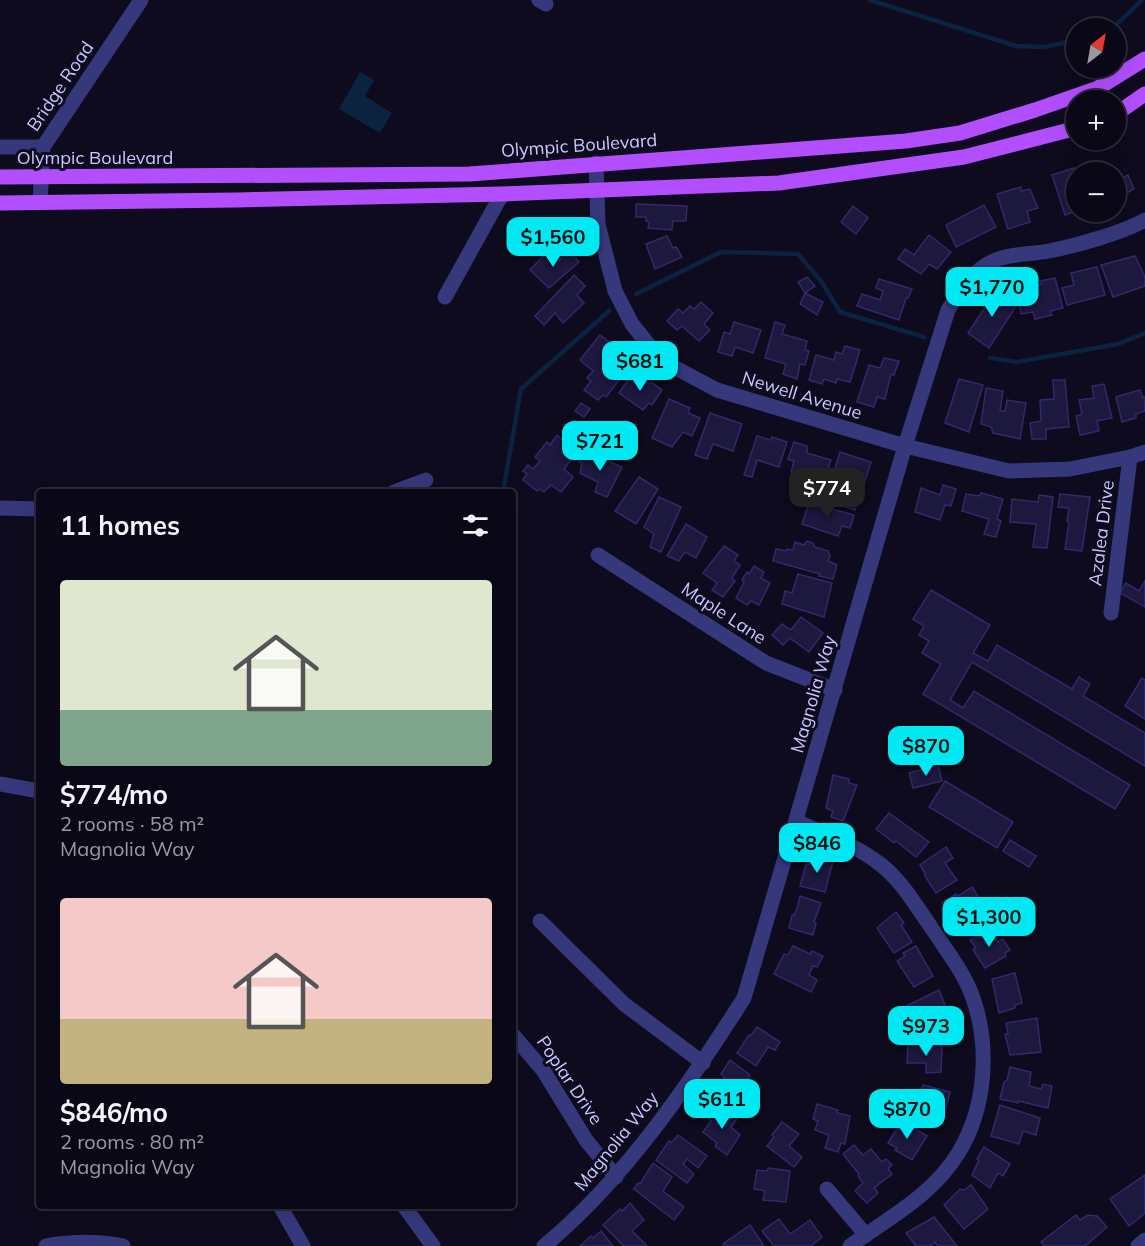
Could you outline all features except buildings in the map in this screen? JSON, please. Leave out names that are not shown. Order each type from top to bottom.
[{"type":"main road","name":"Olympic Boulevard","points":[[0,177],[470,174],[906,141],[960,133],[1035,110],[1098,88],[1145,59]]},
{"type":"main road","points":[[1126,107],[1145,94]]},
{"type":"main road","points":[[0,203],[502,194],[779,183],[964,157],[1066,131]]},
{"type":"street","name":"Bridge Road","points":[[40,202],[43,147],[141,0]]},
{"type":"street","points":[[0,147],[43,147]]},
{"type":"street","name":"Newell Avenue","points":[[597,163],[598,224],[615,291],[632,324],[651,348],[672,366],[717,390],[905,446],[1009,471],[1070,469],[1145,452]]},
{"type":"street","points":[[445,297],[502,194]]},
{"type":"street","name":"Magnolia Way","points":[[544,1246],[575,1220],[616,1176],[703,1063],[744,998],[905,446],[948,310],[959,291],[970,277],[987,264],[1011,255],[1048,251],[1088,242],[1145,220]]},
{"type":"street","name":"Azalea Drive","points":[[1111,613],[1130,457]]},
{"type":"street","points":[[402,489],[426,480]]},
{"type":"street","points":[[0,508],[36,510]]},
{"type":"street","name":"Maple Lane","points":[[598,555],[766,663],[835,690]]},
{"type":"street","points":[[0,784],[36,790]]},
{"type":"street","points":[[796,821],[854,847],[881,865],[904,887],[949,954],[972,996],[981,1027],[983,1064],[978,1106],[959,1152],[924,1194],[850,1246]]},
{"type":"street","points":[[540,921],[624,1004],[703,1063]]},
{"type":"street","name":"Poplar Drive","points":[[516,1038],[543,1070],[586,1140],[616,1176]]},
{"type":"street","points":[[827,1189],[866,1234]]},
{"type":"street","points":[[282,1209],[303,1246]]},
{"type":"street","points":[[406,1209],[433,1246]]},
{"type":"street","points":[[1138,1246],[1145,1240]]},
{"type":"street","points":[[46,1246],[71,1241],[123,1246]]},
{"type":"water","points":[[360,72],[374,80],[365,96],[392,113],[380,133],[339,109]]},
{"type":"waterway","points":[[870,0],[1016,46],[1045,47],[1066,42]]},
{"type":"waterway","points":[[1123,18],[1142,0]]},
{"type":"waterway","points":[[636,294],[721,252],[798,254],[821,281],[840,312],[924,337]]},
{"type":"waterway","points":[[504,489],[521,389],[609,311]]},
{"type":"waterway","points":[[990,358],[1017,362],[1118,344],[1145,333]]}]
